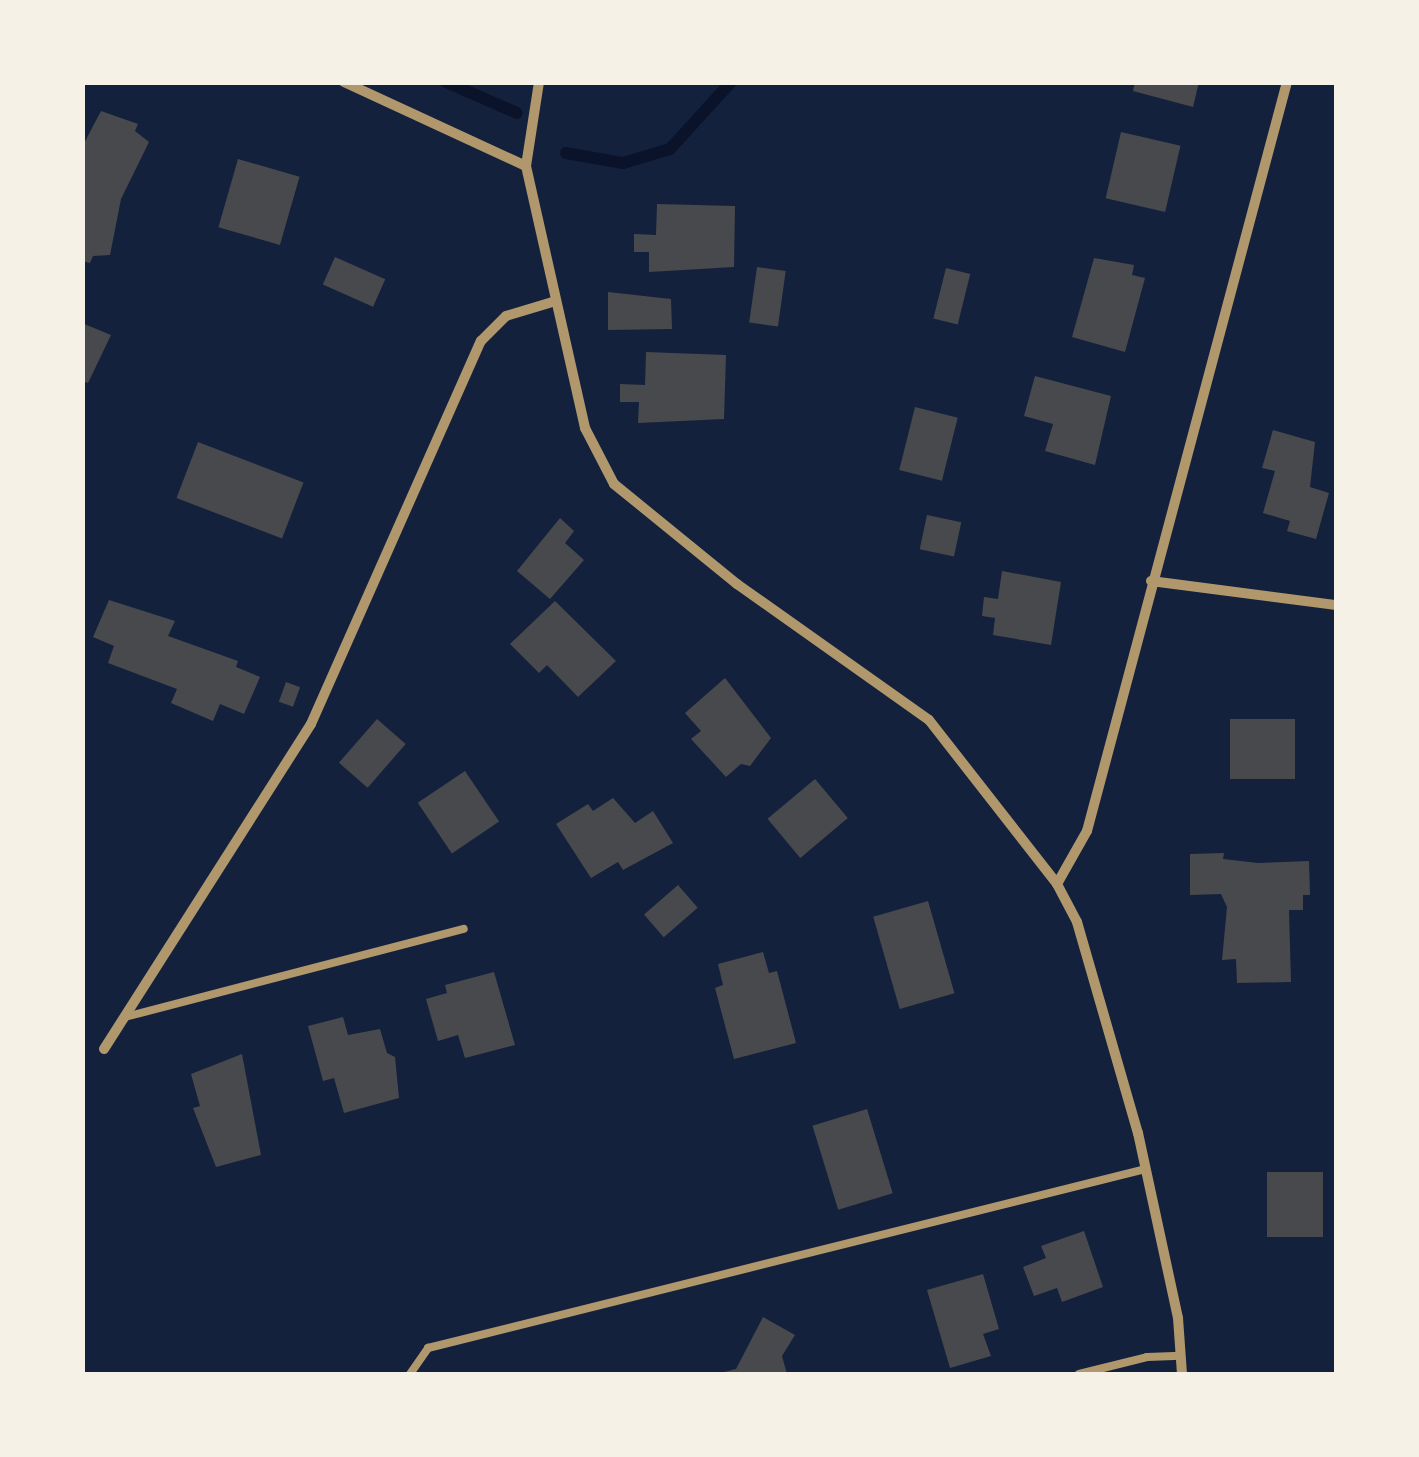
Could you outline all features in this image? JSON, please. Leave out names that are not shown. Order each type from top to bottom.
[{"type":"street","points":[[344,82],[526,166]]},
{"type":"street","points":[[540,82],[526,166],[585,428],[614,484],[737,584],[918,710],[970,766],[1056,884],[1077,922],[1146,1169],[1182,1374]]},
{"type":"street","points":[[1056,884],[1087,831],[1287,82]]},
{"type":"street","points":[[104,1049],[184,914],[311,724],[481,340],[506,316],[556,301]]},
{"type":"street","points":[[1151,581],[1336,605]]},
{"type":"lane","points":[[125,1017],[464,930]]},
{"type":"lane","points":[[410,1374],[428,1348],[1146,1169]]},
{"type":"lane","points":[[1079,1374],[1146,1357],[1181,1356]]},
{"type":"building","points":[[1135,82],[1199,82],[1193,107],[1133,91]]},
{"type":"building","points":[[101,111],[138,124],[135,131],[149,142],[121,199],[110,255],[93,256],[90,263],[82,261],[82,147]]},
{"type":"building","points":[[1121,132],[1180,146],[1165,212],[1106,198]]},
{"type":"building","points":[[238,159],[300,177],[280,245],[218,227]]},
{"type":"building","points":[[657,204],[735,206],[734,267],[649,272],[649,252],[634,252],[634,234],[656,235]]},
{"type":"building","points":[[335,257],[385,279],[373,307],[323,284]]},
{"type":"building","points":[[1094,258],[1134,265],[1132,275],[1145,278],[1125,352],[1072,337]]},
{"type":"building","points":[[757,267],[786,271],[778,326],[749,322]]},
{"type":"building","points":[[946,268],[970,274],[958,325],[933,318]]},
{"type":"building","points":[[608,292],[671,299],[672,329],[608,330]]},
{"type":"building","points":[[82,323],[111,335],[88,383],[82,381]]},
{"type":"building","points":[[646,352],[726,355],[724,419],[638,423],[639,402],[620,402],[620,384],[645,385]]},
{"type":"building","points":[[1035,376],[1111,396],[1095,465],[1045,451],[1053,424],[1024,416]]},
{"type":"building","points":[[915,407],[958,418],[942,481],[899,470]]},
{"type":"building","points":[[1273,430],[1315,442],[1310,487],[1329,493],[1316,539],[1287,531],[1290,521],[1263,513],[1275,471],[1262,468]]},
{"type":"building","points":[[198,442],[303,482],[282,539],[176,498]]},
{"type":"building","points":[[927,515],[961,522],[954,557],[920,549]]},
{"type":"building","points":[[560,518],[574,531],[565,543],[584,560],[550,599],[517,571]]},
{"type":"building","points":[[1002,571],[1061,582],[1051,645],[993,635],[995,618],[982,616],[984,597],[998,599]]},
{"type":"building","points":[[109,600],[175,621],[168,636],[238,661],[236,667],[260,677],[244,714],[220,704],[213,721],[171,703],[177,689],[108,663],[114,646],[93,637]]},
{"type":"building","points":[[555,601],[616,661],[578,697],[547,665],[539,673],[510,644]]},
{"type":"building","points":[[725,678],[771,738],[750,766],[741,764],[726,777],[691,739],[701,731],[685,713]]},
{"type":"building","points":[[286,682],[300,687],[293,707],[279,702]]},
{"type":"building","points":[[377,719],[406,744],[368,788],[339,763]]},
{"type":"building","points":[[1230,719],[1295,719],[1295,779],[1230,779]]},
{"type":"building","points":[[465,771],[499,822],[452,853],[418,803]]},
{"type":"building","points":[[815,779],[848,818],[800,858],[768,819]]},
{"type":"building","points":[[613,798],[635,823],[653,811],[673,843],[623,870],[618,862],[591,878],[556,824],[588,804],[593,811]]},
{"type":"building","points":[[1224,853],[1223,859],[1258,863],[1309,861],[1310,895],[1303,895],[1303,910],[1289,910],[1291,982],[1237,983],[1236,959],[1222,960],[1227,907],[1221,894],[1190,895],[1190,854]]},
{"type":"building","points":[[678,885],[698,908],[664,937],[644,915]]},
{"type":"building","points":[[928,901],[954,993],[900,1009],[873,917]]},
{"type":"building","points":[[763,952],[769,973],[777,971],[796,1043],[734,1059],[715,988],[723,985],[718,964]]},
{"type":"building","points":[[494,972],[515,1045],[465,1058],[458,1035],[438,1041],[426,999],[447,993],[445,985]]},
{"type":"building","points":[[343,1017],[348,1035],[380,1029],[387,1053],[395,1057],[399,1098],[344,1113],[334,1078],[323,1081],[308,1026]]},
{"type":"building","points":[[242,1054],[261,1155],[216,1167],[193,1108],[200,1106],[191,1074]]},
{"type":"building","points":[[867,1109],[893,1193],[838,1210],[812,1126]]},
{"type":"building","points":[[1267,1172],[1323,1172],[1323,1237],[1267,1237]]},
{"type":"building","points":[[1084,1231],[1103,1287],[1062,1302],[1057,1288],[1034,1296],[1023,1267],[1046,1258],[1041,1246]]},
{"type":"building","points":[[983,1274],[999,1329],[983,1334],[991,1356],[950,1368],[927,1290]]},
{"type":"building","points":[[763,1317],[795,1335],[782,1356],[787,1374],[716,1374],[736,1369]]},
{"type":"waterway","points":[[446,82],[517,113]]},
{"type":"waterway","points":[[566,153],[623,163],[670,149],[731,82]]}]
